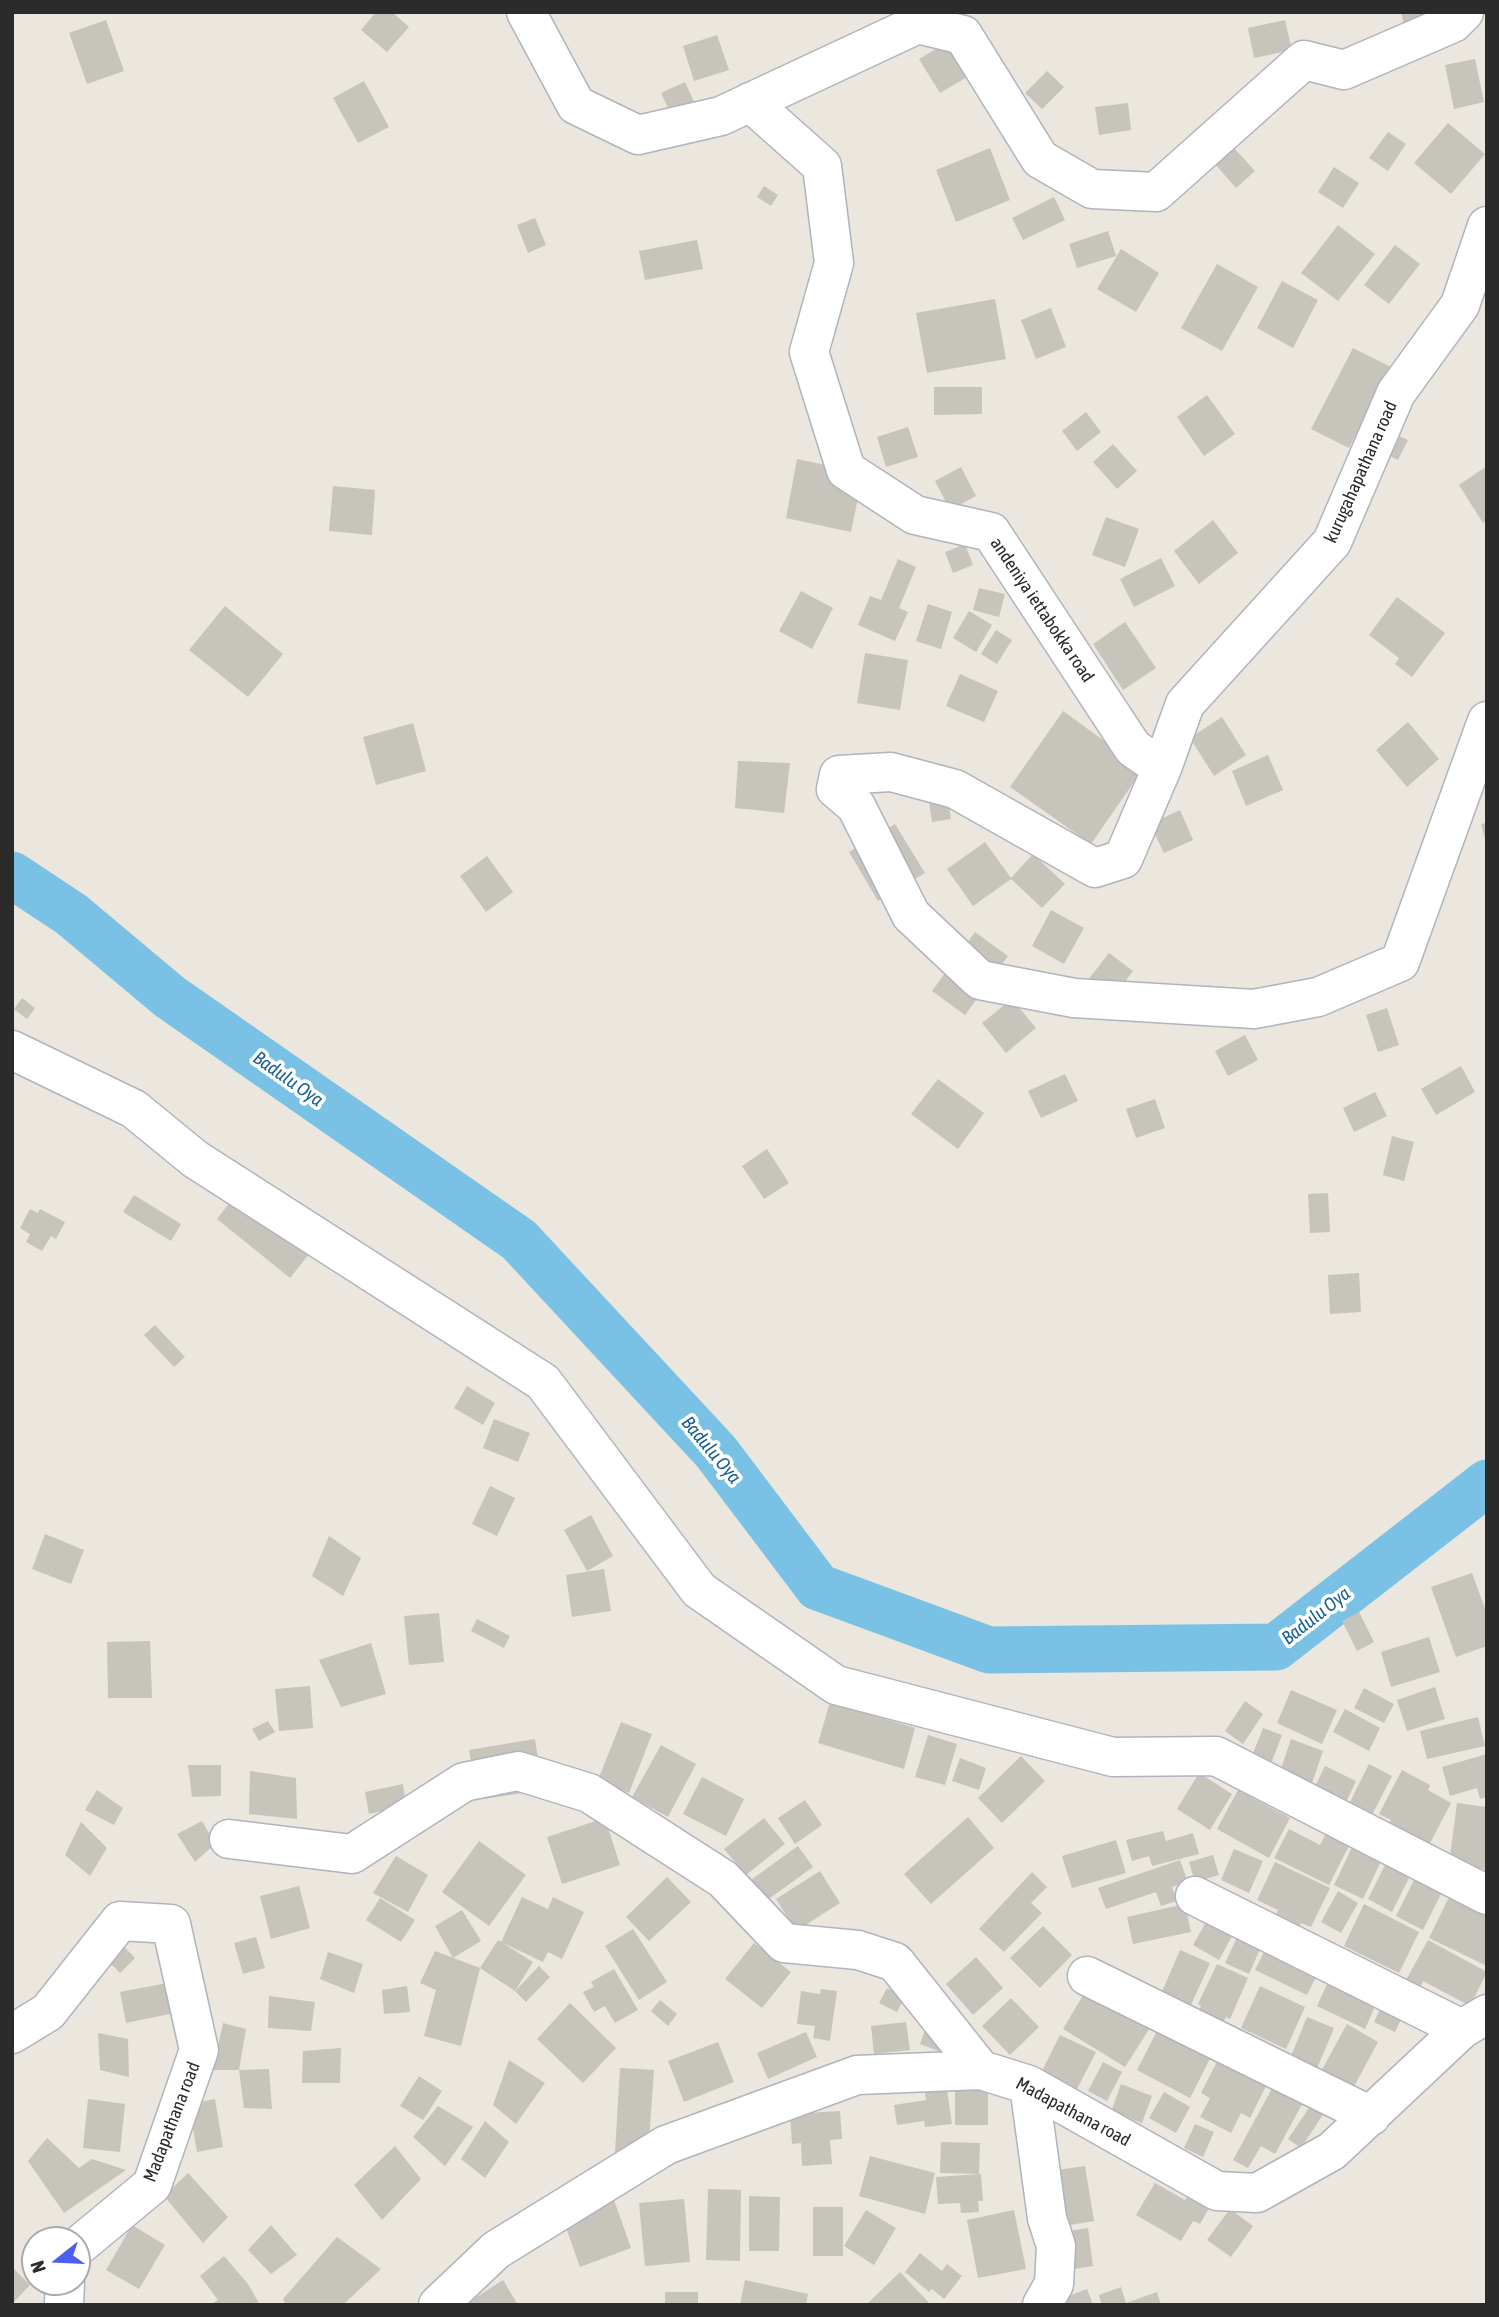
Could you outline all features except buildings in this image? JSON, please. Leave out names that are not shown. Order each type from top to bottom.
[{"type":"street","points":[[526,12],[576,104],[638,135],[721,116],[918,24],[963,35],[1040,159],[1092,189],[1156,192],[1304,60],[1344,71],[1453,23],[1464,12]]},
{"type":"street","name":"andeniya iettabokka road","points":[[750,102],[822,166],[834,263],[809,352],[846,470],[915,515],[991,532],[1133,748],[1162,768]]},
{"type":"street","name":"kurugahapathana road","points":[[1487,226],[1460,305],[1396,393],[1332,542],[1185,704],[1162,768],[1122,859],[1095,868],[955,789],[891,772],[839,775],[836,789],[856,806],[911,915],[979,980],[1074,998],[1254,1009],[1318,997],[1400,962],[1487,721]]},
{"type":"street","points":[[12,1050],[134,1110],[195,1159],[543,1382],[699,1590],[836,1685],[1113,1757],[1216,1756],[1487,1895]]},
{"type":"street","points":[[229,1839],[352,1854],[404,1836],[464,1782],[518,1771],[589,1793],[723,1879],[784,1943],[858,1950],[895,1962],[981,2070]]},
{"type":"street","points":[[1195,1896],[1474,2022]]},
{"type":"street","name":"Madapathana road","points":[[12,2034],[48,2012],[120,1921],[171,1924],[199,2050],[152,2185],[91,2235]]},
{"type":"street","points":[[1087,1976],[1371,2116]]},
{"type":"street","name":"Madapathana road","points":[[438,2305],[496,2250],[666,2146],[857,2075],[981,2070],[1029,2085],[1217,2191],[1257,2193],[1332,2151],[1474,2022]]},
{"type":"street","points":[[1029,2085],[1046,2218],[1056,2246],[1054,2284],[1042,2305]]},
{"type":"waterway","name":"Badulu Oya","points":[[12,875],[71,914],[170,997],[519,1240],[716,1452],[818,1587],[989,1650],[1276,1647],[1487,1483]]}]
